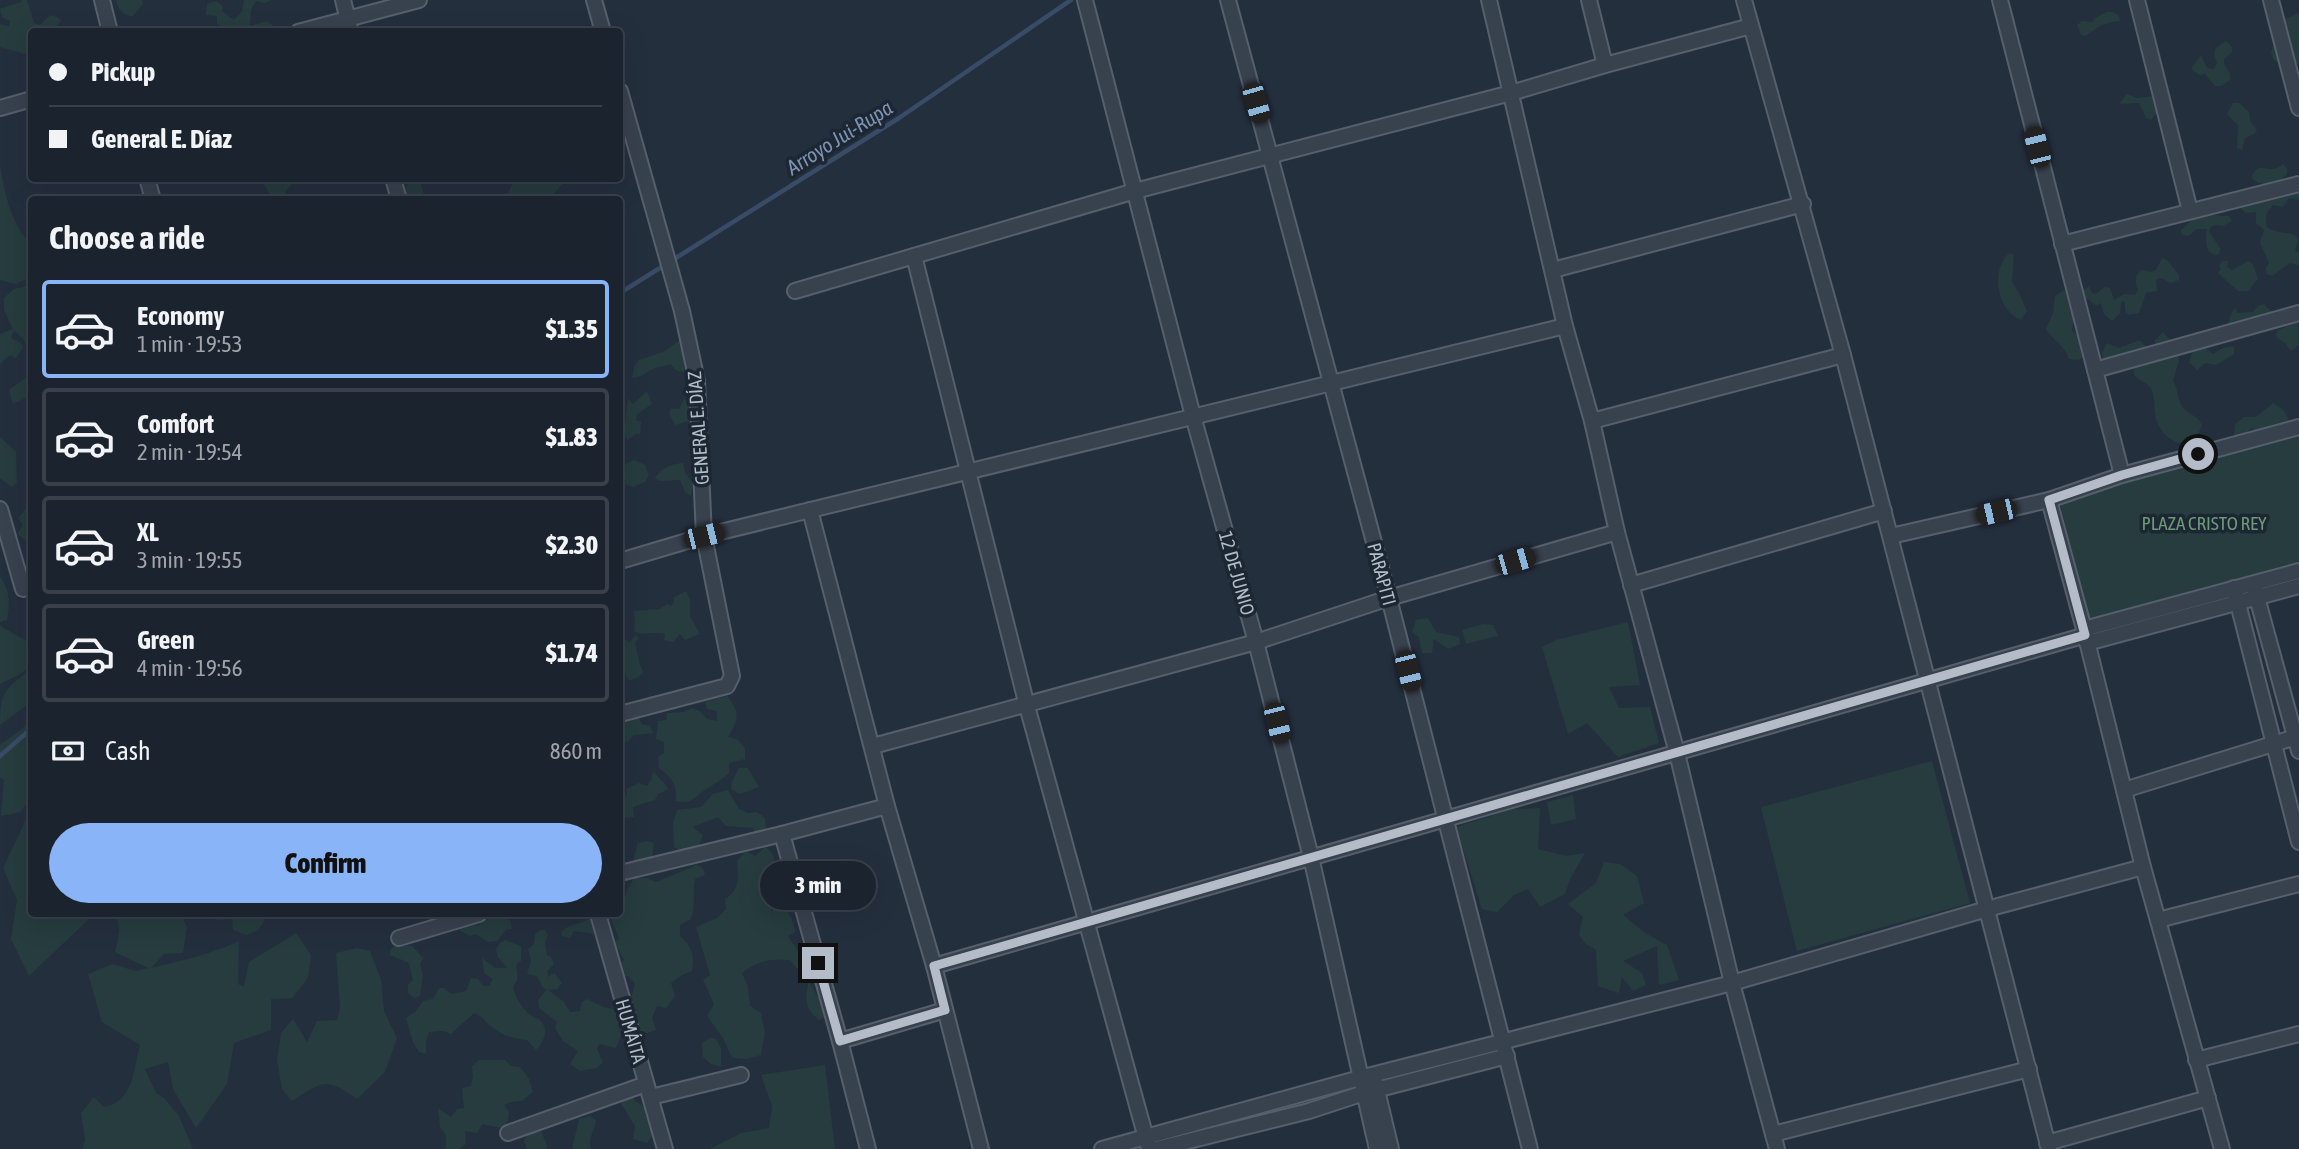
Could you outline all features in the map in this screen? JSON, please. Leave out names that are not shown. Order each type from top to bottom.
[{"type":"street","points":[[102,0],[109,28]]},
{"type":"street","points":[[343,0],[350,25]]},
{"type":"street","points":[[328,28],[350,25],[419,0]]},
{"type":"street","points":[[594,0],[602,28]]},
{"type":"street","name":"12 DE JUNIO","points":[[1085,0],[1193,416],[1256,642],[1368,1084],[1391,1149]]},
{"type":"street","name":"PARAPITI","points":[[1228,0],[1389,598],[1530,1149]]},
{"type":"street","points":[[1489,0],[1565,326],[1592,421],[1617,532],[1677,753],[1732,983],[1777,1149]]},
{"type":"street","points":[[1589,0],[1605,65]]},
{"type":"street","points":[[1744,0],[1803,204],[2048,1146],[2208,1098]]},
{"type":"street","points":[[2000,0],[2122,475]]},
{"type":"street","points":[[2137,0],[2190,211]]},
{"type":"street","points":[[2271,0],[2299,108]]},
{"type":"street","points":[[795,291],[1135,191],[1511,93],[1751,26]]},
{"type":"street","points":[[0,108],[28,100]]},
{"type":"street","name":"GENERAL E. DÍAZ","points":[[623,101],[682,311],[697,381],[704,536],[732,677],[727,687],[623,713]]},
{"type":"street","points":[[2062,244],[2299,184]]},
{"type":"street","points":[[1553,270],[1803,204]]},
{"type":"street","points":[[914,256],[1027,706],[1084,922],[1147,1143]]},
{"type":"street","points":[[2095,370],[2299,313]]},
{"type":"street","points":[[623,560],[704,536],[1565,326]]},
{"type":"street","points":[[1592,421],[1843,355]]},
{"type":"street","points":[[1891,536],[2049,500],[2122,475],[2299,427]]},
{"type":"street","points":[[2049,500],[2143,867],[2222,1149]]},
{"type":"street","points":[[0,509],[23,589]]},
{"type":"street","points":[[810,510],[887,806],[934,966],[981,1149]]},
{"type":"street","points":[[1631,585],[1884,512]]},
{"type":"street","points":[[873,746],[1256,642],[1389,598],[1617,532]]},
{"type":"street","points":[[934,966],[2086,636],[2236,596],[2299,571]]},
{"type":"street","points":[[2255,590],[2299,586]]},
{"type":"street","points":[[2124,790],[2274,743],[2298,742],[2255,590]]},
{"type":"street","points":[[2236,596],[2299,842]]},
{"type":"street","points":[[623,872],[782,835],[887,806]]},
{"type":"street","points":[[782,835],[868,1149]]},
{"type":"street","points":[[1102,1149],[1147,1143],[1505,1049],[1987,909],[2143,867]]},
{"type":"street","points":[[2158,920],[2299,884]]},
{"type":"street","points":[[399,938],[469,917]]},
{"type":"street","name":"HUMÁITA","points":[[599,917],[665,1149]]},
{"type":"street","points":[[840,1041],[945,1010]]},
{"type":"street","points":[[2196,1060],[2299,1034]]},
{"type":"street","points":[[1773,1134],[2029,1069]]},
{"type":"street","points":[[508,1133],[649,1090],[741,1075]]},
{"type":"street","points":[[1156,1149],[1309,1111],[1368,1084]]},
{"type":"street","name":"12 DE JUNIO","points":[[1368,1084],[1377,1149]]},
{"type":"green space","points":[[27,0],[34,23],[40,25],[50,15],[61,21],[55,28],[28,28],[28,53],[25,54],[0,47],[0,24],[9,27],[10,21],[2,17],[0,9]]},
{"type":"green space","points":[[117,0],[142,0],[143,4],[130,16],[120,10]]},
{"type":"green space","points":[[244,0],[272,0],[265,3],[256,1],[251,10],[250,26],[267,21],[276,28],[225,28],[217,24],[217,16],[206,15],[207,4],[216,1],[223,6],[222,11],[234,20],[242,11]]},
{"type":"green space","points":[[2107,12],[2118,15],[2120,21],[2110,22],[2086,36],[2081,35],[2077,25],[2082,21],[2092,22]]},
{"type":"green space","points":[[2299,13],[2299,63],[2291,71],[2281,68],[2284,68],[2273,59],[2271,53],[2283,20]]},
{"type":"green space","points":[[2226,41],[2232,47],[2232,52],[2224,59],[2230,80],[2221,86],[2215,86],[2205,74],[2199,75],[2191,69],[2201,55],[2207,68],[2213,69],[2217,64],[2214,54],[2216,48]]},
{"type":"green space","points":[[2127,94],[2137,98],[2154,96],[2158,111],[2151,120],[2146,118],[2139,103],[2119,104]]},
{"type":"green space","points":[[2233,103],[2239,103],[2249,112],[2250,121],[2257,130],[2245,138],[2242,150],[2237,148],[2238,125],[2227,114]]},
{"type":"green space","points":[[0,164],[6,196],[14,218],[28,241],[28,278],[16,284],[0,280]]},
{"type":"green space","points":[[2283,164],[2287,174],[2279,181],[2265,184],[2251,178],[2258,168],[2274,169]]},
{"type":"green space","points":[[260,182],[299,182],[292,184],[285,196],[270,196]]},
{"type":"green space","points":[[421,182],[424,196],[403,196],[408,184]]},
{"type":"green space","points":[[564,182],[552,196],[496,196],[508,193],[512,184]]},
{"type":"green space","points":[[2299,192],[2299,200],[2289,198],[2283,207],[2273,205],[2266,214],[2266,226],[2295,235],[2298,240],[2295,251],[2299,252],[2299,265],[2290,263],[2272,276],[2267,274],[2269,263],[2260,243],[2264,230],[2256,223],[2256,212],[2246,213],[2241,209],[2242,204],[2280,194],[2285,196]]},
{"type":"green space","points":[[2206,215],[2229,216],[2232,221],[2223,226],[2211,227],[2209,232],[2221,249],[2218,255],[2208,249],[2207,229],[2196,229],[2189,236],[2182,235],[2181,230],[2194,218]]},
{"type":"green space","points":[[2009,253],[2014,255],[2012,282],[2027,311],[2021,320],[2006,308],[1999,290],[1999,270]]},
{"type":"green space","points":[[2162,258],[2167,260],[2179,275],[2179,280],[2171,283],[2161,278],[2156,280],[2157,291],[2146,293],[2139,313],[2129,315],[2125,311],[2125,301],[2121,302],[2120,313],[2112,321],[2104,314],[2101,303],[2096,306],[2088,299],[2083,299],[2081,293],[2089,286],[2092,293],[2096,294],[2105,287],[2110,288],[2114,300],[2124,294],[2135,295],[2139,272],[2156,270]]},
{"type":"green space","points":[[2222,261],[2228,261],[2227,267],[2232,270],[2248,261],[2253,264],[2258,279],[2248,291],[2238,291],[2218,273]]},
{"type":"green space","points":[[28,286],[28,350],[24,340],[14,330],[11,338],[21,343],[23,348],[16,358],[10,355],[0,364],[0,334],[13,329],[4,310],[4,298],[14,289]]},
{"type":"green space","points":[[2064,290],[2075,303],[2072,330],[2083,343],[2087,353],[2079,360],[2069,359],[2046,329],[2053,313],[2055,296]]},
{"type":"green space","points":[[2264,304],[2276,316],[2232,328],[2228,323],[2236,308],[2237,313],[2253,312]]},
{"type":"green space","points":[[2298,321],[2299,345],[2291,351],[2276,337],[2277,331]]},
{"type":"green space","points":[[2163,332],[2177,349],[2179,360],[2173,381],[2180,402],[2202,425],[2198,434],[2187,442],[2174,441],[2162,431],[2156,420],[2152,391],[2133,373],[2136,366],[2157,360],[2160,349],[2154,341]]},
{"type":"green space","points":[[685,337],[690,364],[687,372],[677,371],[670,364],[632,378],[634,366],[639,360],[663,352]]},
{"type":"green space","points":[[2140,340],[2147,348],[2112,365],[2103,359],[2102,353],[2107,343],[2119,348]]},
{"type":"green space","points":[[2200,344],[2213,354],[2234,346],[2234,354],[2216,365],[2205,363],[2197,370],[2189,362],[2192,352]]},
{"type":"green space","points":[[28,376],[28,397],[13,404],[9,390]]},
{"type":"green space","points":[[647,391],[652,404],[637,414],[636,420],[641,422],[640,434],[635,434],[628,440],[624,433],[628,398],[633,404]]},
{"type":"green space","points":[[684,399],[691,402],[693,411],[689,421],[675,425],[669,413],[671,408],[679,409]]},
{"type":"green space","name":"PLAZA CRISTO REY","points":[[2273,403],[2286,414],[2291,431],[2299,429],[2299,567],[2088,624],[2058,493],[2260,436],[2252,428],[2244,435],[2234,435],[2235,424],[2244,417],[2256,417]]},
{"type":"green space","points":[[0,437],[16,452],[17,482],[12,487],[0,478]]},
{"type":"green space","points":[[630,461],[645,465],[649,475],[645,482],[633,487],[623,483],[623,468]]},
{"type":"green space","points":[[683,463],[685,473],[693,482],[691,496],[685,492],[680,480],[660,481],[655,478],[667,467]]},
{"type":"green space","points":[[28,506],[27,541],[17,534],[23,525],[18,518]]},
{"type":"green space","points":[[0,577],[6,586],[9,603],[7,620],[0,622]]},
{"type":"green space","points":[[686,591],[690,600],[690,616],[700,634],[685,640],[680,634],[673,642],[664,640],[665,634],[642,634],[634,631],[633,611],[660,609],[667,604],[671,606],[673,598]]},
{"type":"green space","points":[[1428,618],[1436,632],[1459,637],[1460,644],[1448,649],[1434,639],[1432,653],[1422,653],[1419,637],[1412,633],[1416,620]]},
{"type":"green space","points":[[1628,622],[1640,685],[1609,687],[1619,708],[1650,707],[1659,743],[1618,757],[1587,723],[1568,734],[1542,647],[1556,640]]},
{"type":"green space","points":[[1483,624],[1493,625],[1498,636],[1466,644],[1462,630]]},
{"type":"green space","points":[[0,626],[28,642],[28,666],[15,677],[0,684]]},
{"type":"green space","points":[[636,635],[639,638],[635,642],[643,672],[629,681],[623,670],[623,637],[629,642]]},
{"type":"green space","points":[[28,671],[28,704],[0,725],[3,698],[15,682]]},
{"type":"green space","points":[[727,696],[736,711],[734,726],[728,737],[737,739],[745,748],[745,759],[729,763],[729,773],[692,800],[676,801],[673,782],[659,768],[658,757],[664,753],[664,742],[656,739],[658,721],[666,720],[667,713],[683,712],[692,708],[707,719],[717,721],[717,711],[707,709],[705,702]]},
{"type":"green space","points":[[638,717],[642,724],[649,726],[654,733],[634,735],[628,742],[623,741],[623,723]]},
{"type":"green space","points":[[28,724],[28,801],[21,812],[1,816],[4,780],[0,777],[0,745]]},
{"type":"green space","points":[[1932,761],[1970,903],[1797,951],[1761,807]]},
{"type":"green space","points":[[739,768],[748,768],[759,787],[740,794],[732,790],[731,783]]},
{"type":"green space","points":[[653,771],[669,789],[658,794],[655,800],[633,807],[634,817],[623,818],[623,796],[627,795],[626,789],[639,783],[647,786]]},
{"type":"green space","points":[[728,790],[739,809],[748,813],[757,812],[765,818],[766,829],[758,836],[753,828],[726,826],[718,817],[693,827],[703,835],[699,846],[684,853],[674,847],[673,823],[677,810],[701,807],[713,794]]},
{"type":"green space","points":[[1573,795],[1576,819],[1551,825],[1547,802]]},
{"type":"green space","points":[[1540,808],[1538,849],[1566,856],[1585,853],[1565,894],[1540,907],[1528,889],[1514,895],[1497,912],[1482,909],[1456,827],[1513,809]]},
{"type":"green space","points":[[28,815],[28,917],[88,917],[88,920],[29,976],[11,939],[17,900],[3,868]]},
{"type":"green space","points":[[638,843],[654,843],[652,859],[643,863],[633,860]]},
{"type":"green space","points":[[766,846],[773,855],[778,880],[765,885],[764,900],[770,904],[772,914],[775,901],[779,898],[795,928],[795,932],[788,936],[808,966],[800,972],[790,960],[777,959],[759,963],[742,973],[748,987],[750,1006],[761,1013],[765,1033],[761,1055],[747,1059],[732,1058],[723,1038],[707,1016],[714,1004],[703,980],[710,975],[696,927],[717,918],[726,909],[725,899],[737,883],[737,861],[746,851],[755,856]]},
{"type":"green space","points":[[1604,862],[1620,864],[1637,876],[1644,903],[1623,915],[1645,933],[1667,945],[1679,980],[1659,985],[1657,946],[1623,961],[1642,973],[1646,985],[1633,991],[1622,977],[1619,993],[1598,986],[1596,950],[1586,944],[1579,935],[1583,917],[1568,904],[1596,883]]},
{"type":"green space","points":[[697,865],[703,868],[705,875],[695,879],[691,919],[680,925],[680,936],[692,952],[692,971],[671,983],[675,996],[666,1008],[657,1006],[652,1018],[656,1030],[647,1033],[637,1030],[633,1018],[632,996],[635,984],[629,976],[622,976],[619,967],[624,960],[615,943],[619,938],[610,917],[623,917],[623,895],[626,896],[634,878],[647,878],[656,882]]},
{"type":"green space","points":[[182,917],[187,927],[183,953],[164,954],[151,968],[185,960],[239,941],[238,984],[244,987],[249,962],[296,933],[311,955],[308,978],[292,998],[271,999],[271,1030],[234,1043],[227,1084],[196,1128],[173,1089],[168,1062],[145,1069],[156,1093],[164,1098],[179,1116],[193,1149],[82,1149],[85,1139],[81,1113],[94,1097],[104,1107],[114,1104],[127,1092],[140,1045],[102,1022],[88,974],[112,964],[136,971],[148,968],[115,952],[119,927],[116,918]]},
{"type":"green space","points":[[263,917],[264,922],[257,931],[247,935],[233,930],[232,918],[210,918]]},
{"type":"green space","points":[[491,917],[510,920],[512,929],[506,930],[497,941],[488,942],[475,934],[470,936],[459,930],[462,924],[473,922],[477,926]]},
{"type":"green space","points":[[593,918],[599,929],[594,934],[574,931],[570,938],[562,936],[564,929]]},
{"type":"green space","points":[[545,930],[548,935],[545,942],[547,955],[554,964],[547,971],[548,977],[554,973],[562,983],[557,989],[548,990],[564,1002],[570,1012],[580,1011],[582,1002],[587,999],[614,1009],[624,1028],[616,1048],[599,1044],[597,1049],[603,1062],[597,1068],[580,1071],[570,1064],[578,1051],[563,1041],[555,1028],[557,1022],[539,1008],[538,1000],[547,989],[543,988],[537,976],[527,974],[531,961],[528,949],[534,944],[535,934]]},
{"type":"green space","points":[[505,940],[521,946],[521,961],[516,965],[517,979],[513,986],[521,1005],[530,1015],[540,1020],[545,1028],[545,1035],[539,1047],[536,1050],[527,1040],[501,1033],[474,1013],[451,1034],[443,1031],[429,1032],[426,1054],[419,1052],[406,1018],[415,1012],[423,1001],[433,999],[439,988],[444,988],[451,994],[466,991],[471,978],[478,979],[483,986],[489,986],[493,979],[484,973],[482,958],[495,968],[507,968],[498,957],[496,949]]},
{"type":"green space","points":[[395,946],[412,946],[423,958],[420,964],[423,974],[420,996],[414,998],[408,993],[408,985],[413,980],[409,963],[390,955]]},
{"type":"green space","points":[[357,948],[370,951],[381,980],[384,1011],[397,1038],[385,1072],[357,1099],[338,1087],[324,1084],[292,1101],[282,1089],[277,1060],[281,1033],[293,1019],[307,1042],[317,1021],[337,1020],[340,1008],[336,953]]},
{"type":"green space","points":[[809,982],[821,1002],[825,1017],[819,1020],[807,1003]]},
{"type":"green space","points":[[711,1037],[717,1040],[721,1049],[721,1067],[711,1064],[703,1057],[702,1043]]},
{"type":"green space","points":[[479,1060],[505,1060],[511,1066],[520,1067],[529,1079],[533,1092],[522,1101],[504,1105],[509,1112],[508,1121],[501,1128],[482,1124],[477,1133],[465,1131],[466,1144],[459,1149],[446,1149],[446,1135],[440,1127],[438,1108],[451,1117],[457,1109],[464,1108],[462,1088],[471,1086],[472,1066]]},
{"type":"green space","points":[[825,1065],[835,1149],[710,1149],[741,1133],[769,1128],[772,1106],[761,1075]]},
{"type":"green space","points":[[631,1091],[635,1101],[645,1107],[645,1115],[650,1119],[655,1131],[647,1143],[633,1139],[635,1126],[619,1100]]},
{"type":"green space","points":[[590,1116],[596,1120],[590,1141],[591,1149],[572,1149],[579,1119]]},
{"type":"green space","points":[[535,1129],[541,1130],[548,1149],[527,1149],[524,1141],[528,1133]]},
{"type":"waterway","name":"Arroyo Jui-Rupa","points":[[623,291],[899,118],[1071,0]]},
{"type":"waterway","name":"Arroyo Jui-Rupa","points":[[0,756],[28,732]]},
{"type":"route","points":[[818,963],[840,1041],[945,1010],[934,966],[2085,635],[2049,500],[2122,475],[2198,454]]}]
